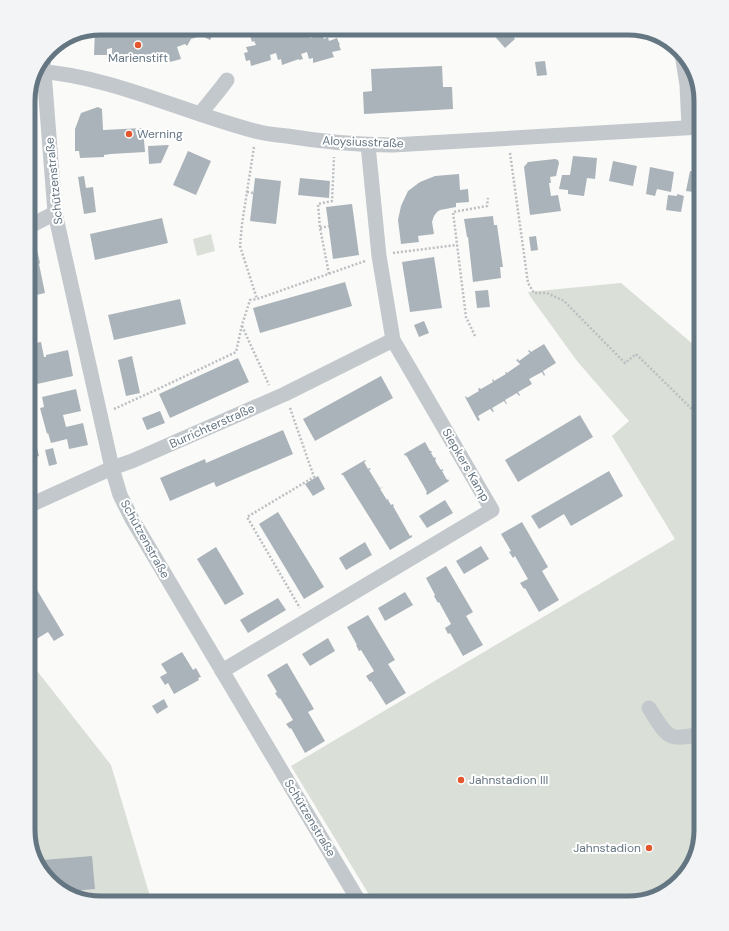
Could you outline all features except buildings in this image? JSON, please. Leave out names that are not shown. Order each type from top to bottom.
[{"type":"street","points":[[684,66],[694,122]]},
{"type":"street","name":"Aloysiusstraße","points":[[45,68],[122,88],[256,132],[335,143],[393,145],[694,127]]},
{"type":"street","name":"Schützenstraße","points":[[42,73],[55,213],[112,468],[120,495],[132,519],[356,896]]},
{"type":"street","points":[[200,114],[227,80]]},
{"type":"street","name":"Siepkers Kamp","points":[[222,671],[492,510],[392,340],[379,256],[368,145]]},
{"type":"street","points":[[35,223],[55,213]]},
{"type":"street","name":"Burrichterstraße","points":[[35,503],[280,396],[392,340]]},
{"type":"street","points":[[649,708],[666,734],[681,738],[694,735]]},
{"type":"path","points":[[256,132],[240,246],[257,298]]},
{"type":"path","points":[[509,138],[528,283],[534,293],[548,293],[564,301],[625,363],[636,354],[694,411]]},
{"type":"path","points":[[329,274],[320,228],[318,204],[332,201],[335,143]]},
{"type":"path","points":[[247,192],[253,193]]},
{"type":"path","points":[[475,336],[466,317],[453,212],[487,206],[488,198]]},
{"type":"path","points":[[320,228],[329,226]]},
{"type":"path","points":[[101,414],[236,352],[242,325],[250,300],[379,256],[457,245]]},
{"type":"path","points":[[242,325],[280,396],[314,477],[247,517],[308,620]]},
{"type":"shaded area","points":[[211,234],[215,251],[197,256],[193,239]]},
{"type":"shaded area","name":"Jahnstadion","points":[[621,283],[694,345],[694,830],[692,847],[685,863],[675,877],[665,885],[645,894],[628,896],[370,896],[291,766],[675,539],[612,436],[629,421],[577,361],[528,292]]},
{"type":"shaded area","points":[[35,668],[111,765],[150,896],[101,896],[84,894],[68,887],[54,877],[46,867],[38,851],[35,830]]},
{"type":"place","name":"Marienstift","points":[[138,45]]},
{"type":"place","name":"Werning","points":[[129,134]]},
{"type":"place","name":"Jahnstadion III","points":[[461,780]]},
{"type":"place","name":"Jahnstadion","points":[[649,848]]}]
